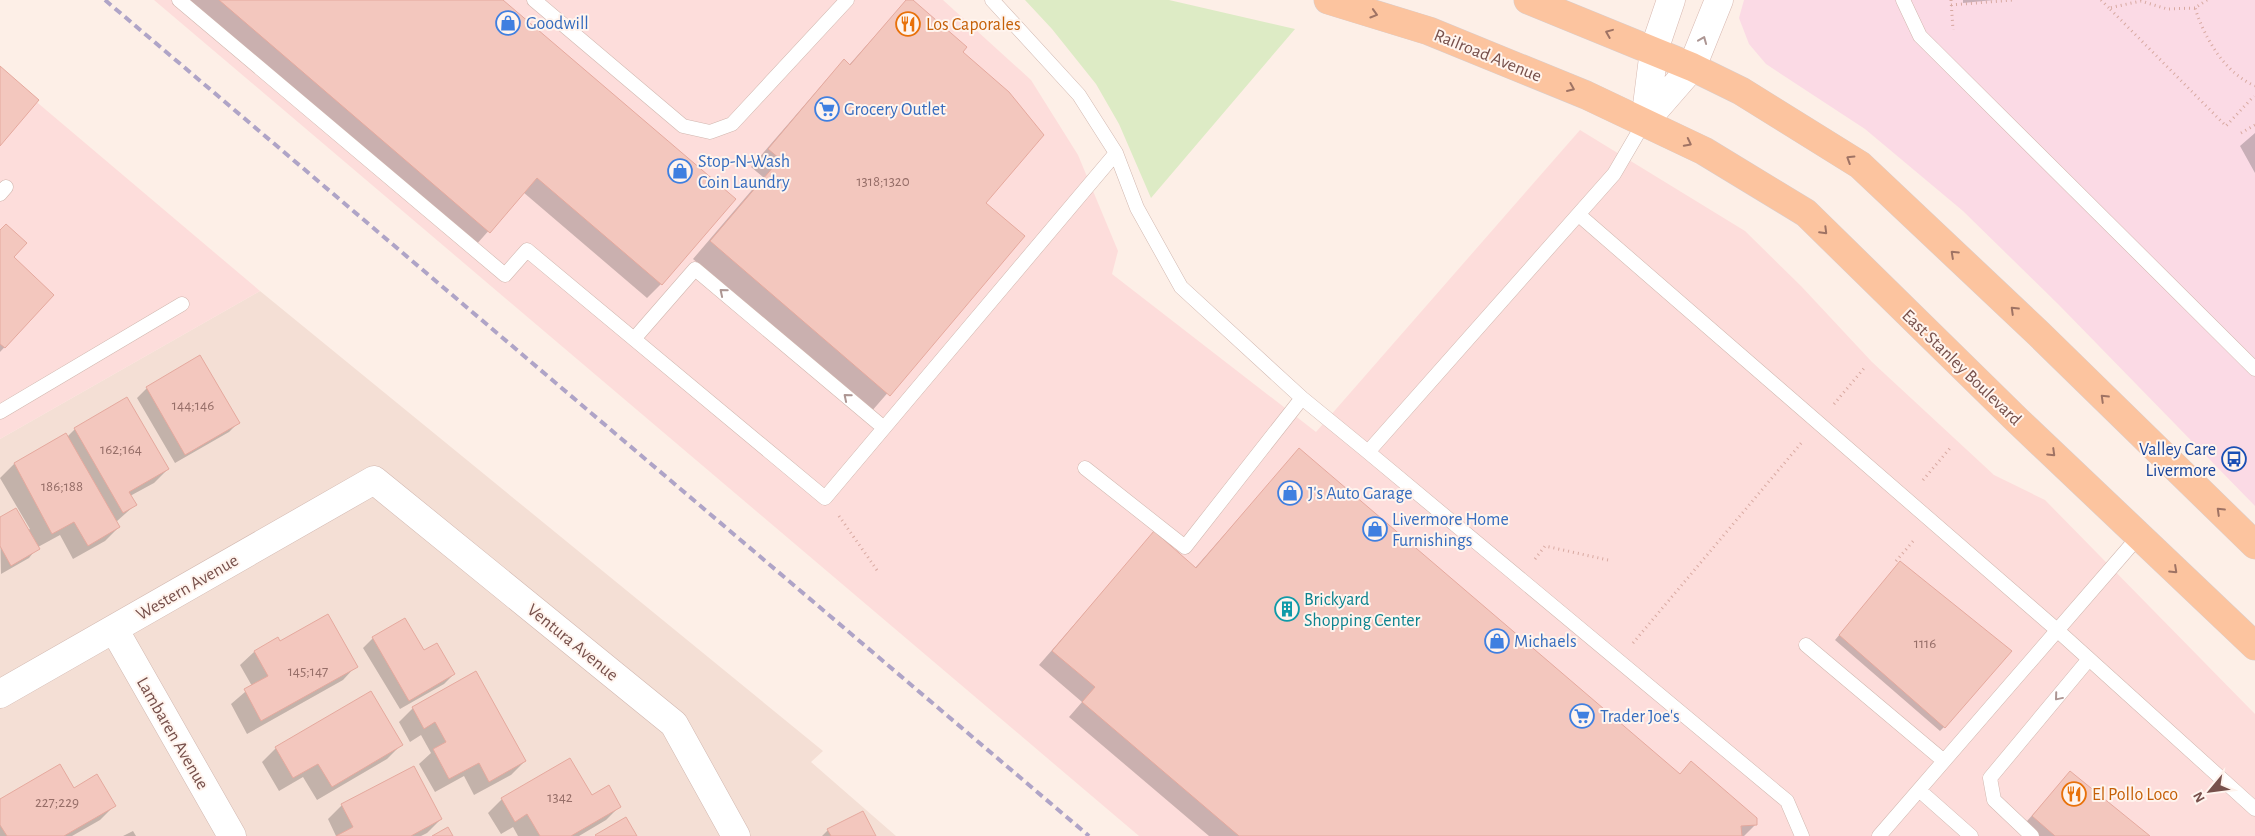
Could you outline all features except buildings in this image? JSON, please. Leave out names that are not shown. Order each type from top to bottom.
[{"type":"main road","name":"Railroad Avenue","points":[[1328,0],[1429,31],[1511,62],[1645,121]]},
{"type":"main road","points":[[1532,1],[1654,50],[1741,91],[1860,165],[2024,320],[2255,545]]},
{"type":"main road","name":"East Stanley Boulevard","points":[[1645,121],[1704,151],[1806,214],[2255,646]]},
{"type":"street","points":[[1645,121],[1654,50],[1671,0]]},
{"type":"street","points":[[1645,121],[1692,67],[1719,0]]},
{"type":"street","name":"Western Avenue","points":[[0,694],[374,480]]},
{"type":"street","name":"Ventura Avenue","points":[[374,480],[674,724],[736,836]]},
{"type":"street","name":"Lambaren Avenue","points":[[114,629],[232,836]]},
{"type":"lane","points":[[179,0],[505,275],[527,250],[825,498],[1116,153]]},
{"type":"lane","points":[[534,0],[683,126],[710,132],[732,124],[847,0]]},
{"type":"lane","points":[[992,0],[1079,95],[1116,153],[1137,208],[1181,287],[1302,398],[1787,801],[1802,836]]},
{"type":"lane","points":[[1903,0],[1920,36],[2255,369]]},
{"type":"lane","points":[[1368,452],[1580,215],[1614,174],[1645,121]]},
{"type":"lane","points":[[1580,215],[2057,630],[2250,802],[2255,810]]},
{"type":"lane","points":[[634,339],[695,269],[884,428]]},
{"type":"lane","points":[[0,412],[182,304]]},
{"type":"lane","points":[[1085,468],[1185,547],[1302,398]]},
{"type":"lane","points":[[1879,836],[2139,536]]},
{"type":"lane","points":[[1806,645],[1944,762]]},
{"type":"lane","points":[[2032,836],[1994,800],[1990,778],[2089,660]]},
{"type":"lane","points":[[1919,790],[1971,836]]},
{"type":"path","points":[[1951,0],[1953,30]]},
{"type":"path","points":[[1951,5],[2013,0]]},
{"type":"path","points":[[2101,0],[2226,126],[2255,96]]},
{"type":"path","points":[[2109,8],[2141,1],[2167,9],[2195,8],[2207,0]]},
{"type":"path","points":[[2195,8],[2202,31],[2218,54],[2242,80],[2255,86]]},
{"type":"path","points":[[2240,133],[2255,125]]},
{"type":"path","points":[[1858,375],[1866,366]]},
{"type":"path","points":[[1637,637],[1800,444]]},
{"type":"path","points":[[1942,457],[1951,447]]},
{"type":"path","points":[[825,498],[879,573]]},
{"type":"path","points":[[1526,583],[1536,557],[1545,546],[1608,560]]},
{"type":"shaded area","points":[[154,0],[943,0],[1031,80],[1078,155],[1118,251],[1112,274],[1316,432],[1580,130],[1745,231],[1801,286],[1872,362],[1994,475],[2045,500],[2255,714],[2255,836],[1139,836]]},
{"type":"shaded area","points":[[1744,0],[2255,0],[2255,506],[2059,305],[1963,211],[1865,129],[1766,64],[1749,44],[1739,18]]},
{"type":"shaded area","points":[[0,71],[260,291],[0,439]]},
{"type":"shaded area","points":[[260,291],[823,751],[811,762],[896,836],[0,836],[0,439]]},
{"type":"green space","points":[[1025,0],[1169,0],[1295,29],[1151,198],[1119,124],[1096,84],[1052,29]]},
{"type":"railway","points":[[105,0],[1089,836]]},
{"type":"place","name":"Goodwill","points":[[508,23]]},
{"type":"place","name":"Los Caporales","points":[[908,24]]},
{"type":"place","name":"Grocery Outlet","points":[[827,109]]},
{"type":"place","name":"Stop-N-Wash Coin Laundry","points":[[680,171]]},
{"type":"place","name":"Valley Care Livermore","points":[[2234,459]]},
{"type":"place","name":"J's Auto Garage","points":[[1290,493]]},
{"type":"place","name":"Livermore Home Furnishings","points":[[1375,529]]},
{"type":"place","name":"Brickyard Shopping Center","points":[[1287,609]]},
{"type":"place","name":"Michaels","points":[[1497,641]]},
{"type":"place","name":"Trader Joe's","points":[[1582,716]]},
{"type":"place","name":"El Pollo Loco","points":[[2074,794]]}]
